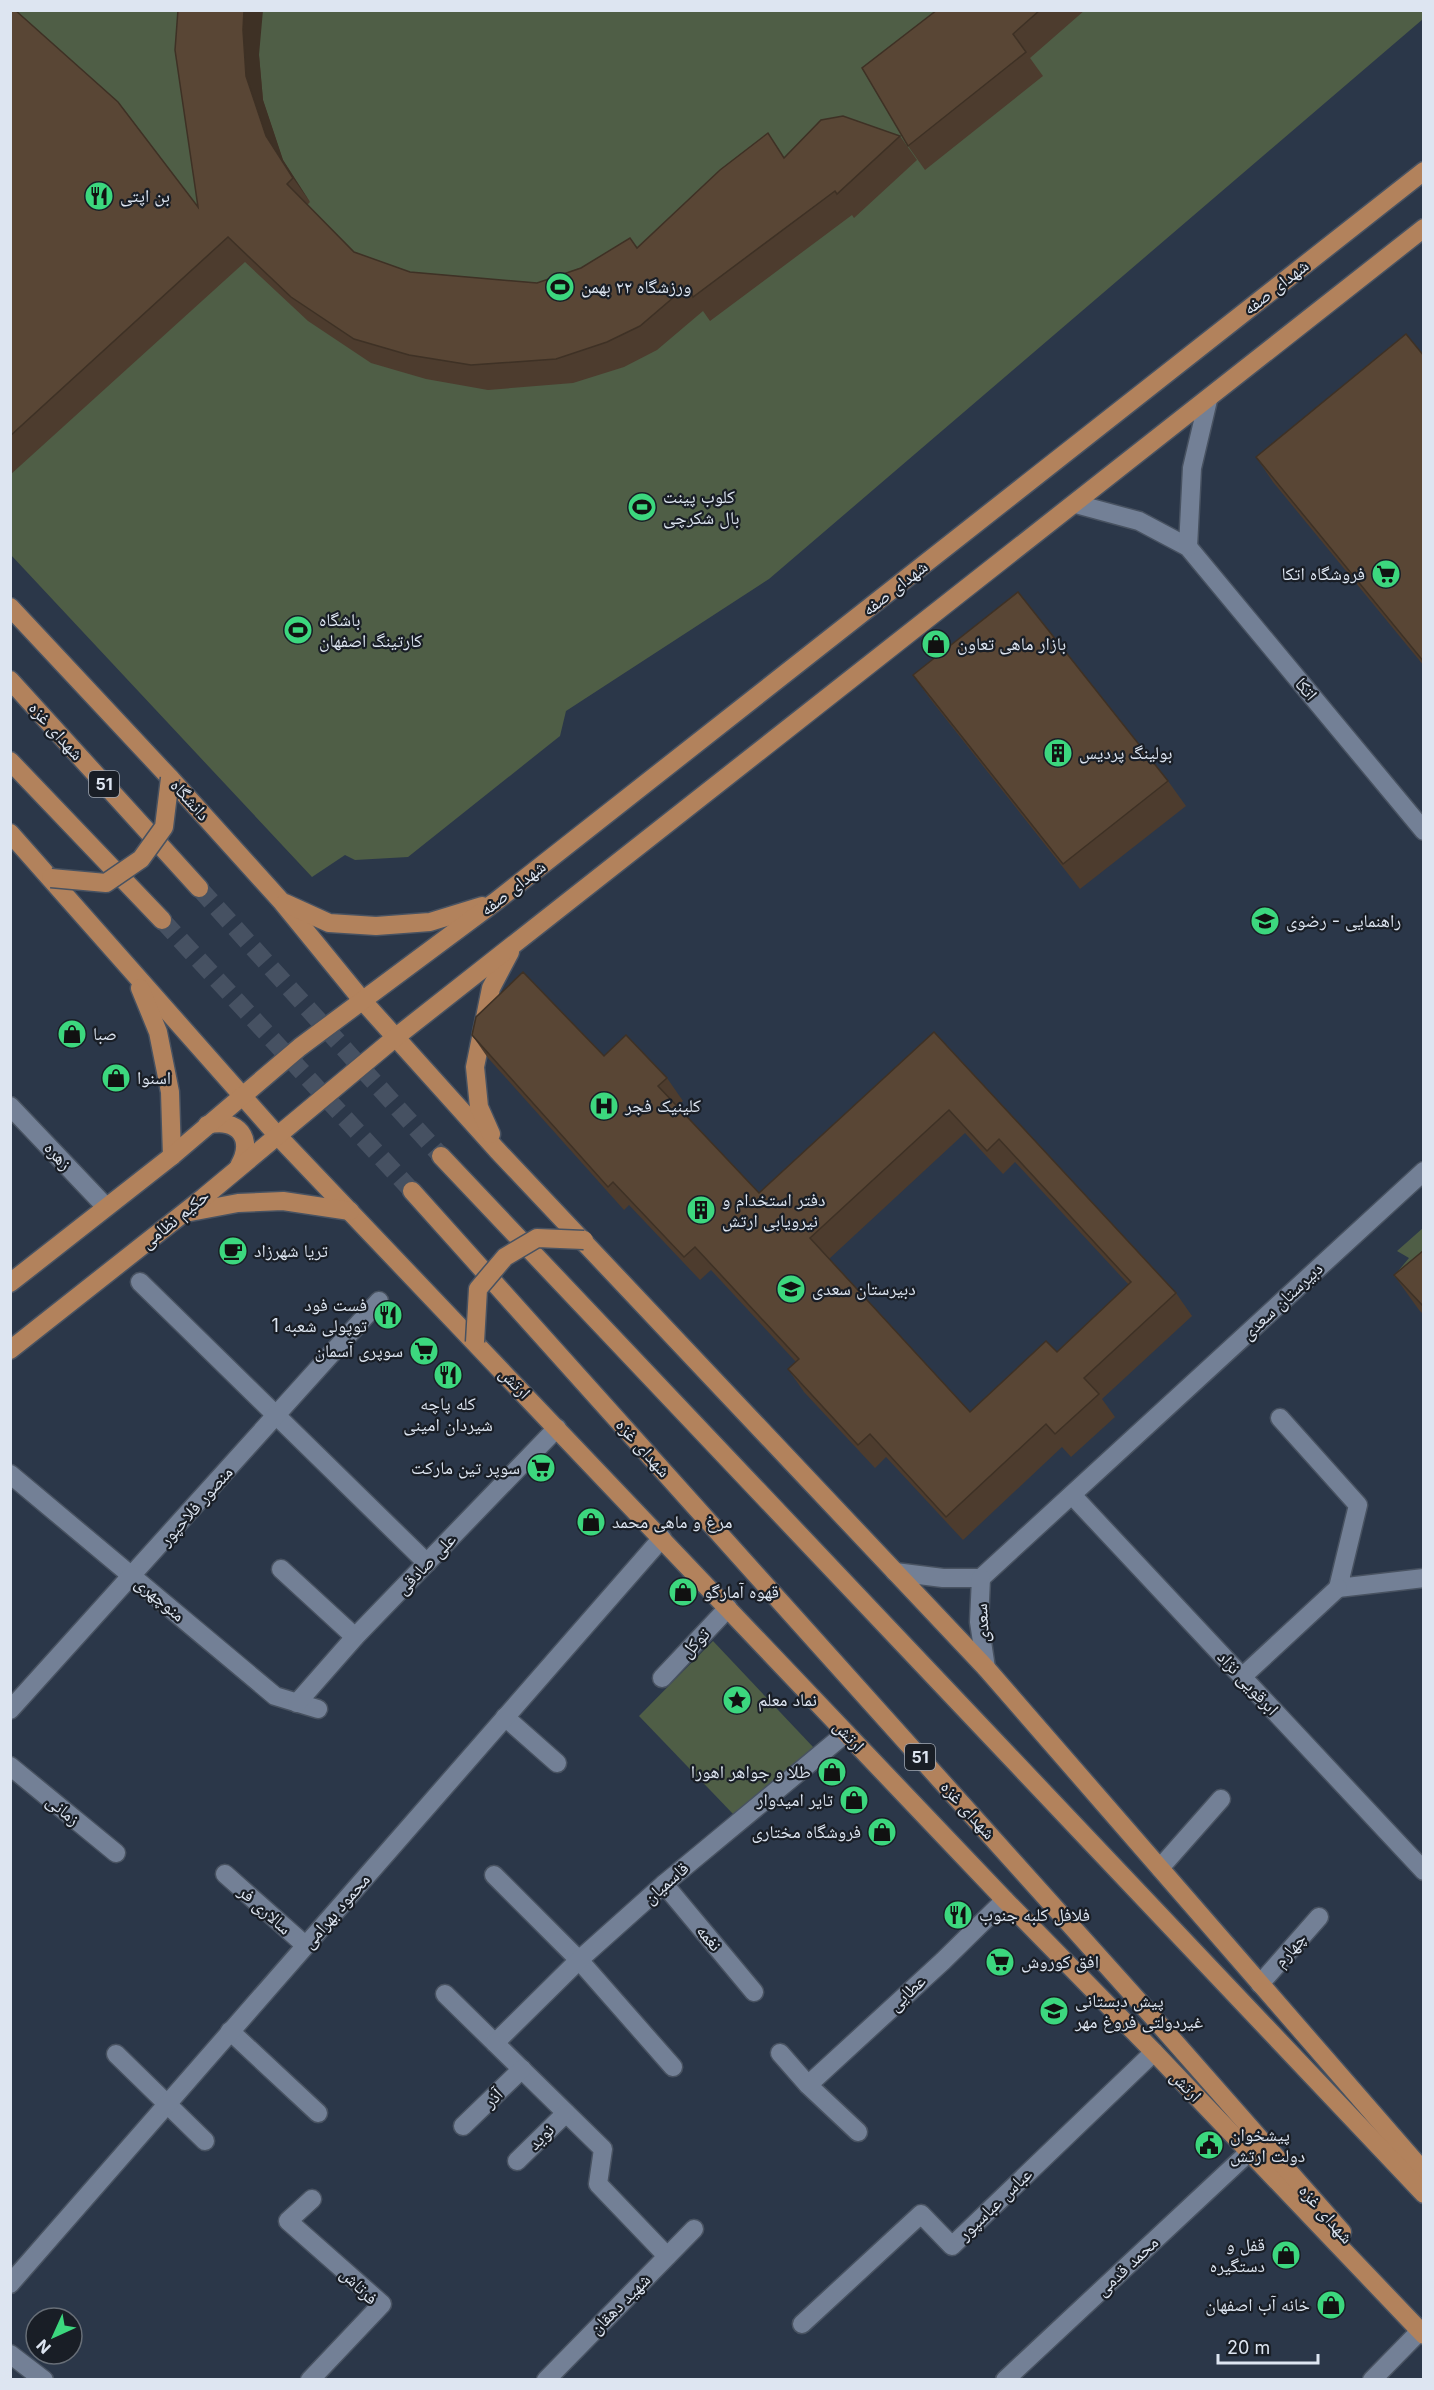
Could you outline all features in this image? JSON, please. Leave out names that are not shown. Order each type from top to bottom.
[{"type":"main road","name":"شهدای صفه","points":[[242,1096],[300,1047],[495,902],[1424,171]]},
{"type":"main road","points":[[1424,228],[396,1037],[497,1150],[986,1668],[1424,2172]]},
{"type":"main road","name":"دانشگاه","points":[[10,607],[282,902],[362,1000],[396,1037]]},
{"type":"main road","name":"شهدای غزه","points":[[10,680],[199,888]]},
{"type":"main road","points":[[10,761],[162,920]]},
{"type":"main road","points":[[51,878],[106,883],[141,860],[164,827],[170,778]]},
{"type":"main road","points":[[10,833],[242,1096],[172,1156],[10,1283]]},
{"type":"main road","points":[[282,902],[329,923],[375,926],[430,922],[495,902]]},
{"type":"main road","points":[[497,1150],[479,1107],[475,1067],[491,988],[515,944]]},
{"type":"main road","points":[[134,973],[158,1032],[170,1092],[172,1156]]},
{"type":"main road","name":"حکیم نظامی","points":[[10,1350],[130,1273],[183,1213],[396,1037]]},
{"type":"main road","name":"ارتش","points":[[242,1096],[1005,1900],[1422,2330]]},
{"type":"main road","points":[[207,1125],[220,1122],[232,1124],[241,1133],[246,1144],[245,1156],[238,1168]]},
{"type":"main road","points":[[441,1156],[1424,2194]]},
{"type":"main road","name":"شهدای غزه","points":[[412,1191],[1152,2016],[1422,2330]]},
{"type":"main road","points":[[183,1213],[238,1203],[283,1201],[350,1211]]},
{"type":"main road","points":[[476,1342],[478,1289],[505,1257],[537,1238],[584,1240]]},
{"type":"street","points":[[1076,504],[1140,521],[1188,547],[1192,468],[1208,400]]},
{"type":"street","name":"اتکا","points":[[1188,547],[1424,831]]},
{"type":"street","name":"زهره","points":[[10,1106],[106,1207]]},
{"type":"street","name":"دبیرستان سعدی","points":[[981,1578],[1424,1171]]},
{"type":"street","points":[[130,1273],[427,1563]]},
{"type":"street","name":"منصور فلاحپور","points":[[10,1710],[379,1301]]},
{"type":"street","points":[[1242,1677],[1338,1588],[1358,1505],[1280,1418]]},
{"type":"street","name":"علی صادقی","points":[[297,1703],[355,1637],[557,1428]]},
{"type":"street","name":"منوچهری","points":[[10,1474],[275,1696],[318,1709]]},
{"type":"street","name":"ابرقویی نژاد","points":[[1072,1495],[1424,1871]]},
{"type":"street","name":"محمود بهرامی","points":[[10,2284],[662,1538]]},
{"type":"street","points":[[281,1569],[355,1637]]},
{"type":"street","points":[[895,1572],[943,1578],[981,1578]]},
{"type":"street","name":"سعدی","points":[[981,1578],[979,1623],[986,1668]]},
{"type":"street","points":[[1338,1588],[1424,1578]]},
{"type":"street","name":"توکل","points":[[662,1678],[728,1608]]},
{"type":"street","points":[[505,1717],[557,1763]]},
{"type":"street","name":"قاسمیان","points":[[495,2043],[579,1960],[664,1884],[846,1732]]},
{"type":"street","name":"زمانی","points":[[10,1766],[116,1854]]},
{"type":"street","points":[[1160,1868],[1221,1799]]},
{"type":"street","name":"سالاری فر","points":[[225,1874],[305,1945]]},
{"type":"street","points":[[494,1875],[579,1960],[673,2067]]},
{"type":"street","name":"نغمه","points":[[664,1884],[754,1992]]},
{"type":"street","name":"عطایی","points":[[808,2085],[943,1961],[1005,1900]]},
{"type":"street","name":"چهارم","points":[[1260,1984],[1319,1917]]},
{"type":"street","points":[[445,1994],[603,2149],[597,2184],[668,2256]]},
{"type":"street","points":[[230,2031],[318,2113]]},
{"type":"street","name":"عباس عباسپور","points":[[802,2324],[921,2214],[952,2246],[1154,2052]]},
{"type":"street","points":[[780,2053],[808,2085],[858,2132]]},
{"type":"street","points":[[116,2054],[205,2141]]},
{"type":"street","name":"آذر","points":[[463,2126],[522,2069]]},
{"type":"street","name":"نوید","points":[[517,2161],[566,2113]]},
{"type":"street","name":"محمد قدمی","points":[[1005,2379],[1250,2152]]},
{"type":"street","name":"فرتاش","points":[[310,2379],[382,2304],[288,2221],[312,2199]]},
{"type":"street","name":"شهید دهقان","points":[[546,2379],[694,2229]]},
{"type":"street","points":[[1372,2379],[1422,2330]]},
{"type":"street","points":[[10,2354],[44,2379]]},
{"type":"green space","name":"ورزشگاه ۲۲ بهمن","points":[[11,11],[1423,11],[1423,19],[769,579],[566,711],[560,736],[408,857],[355,860],[345,855],[312,877],[11,555]]},
{"type":"green space","points":[[1423,1228],[1423,1282],[1412,1294],[1394,1276],[1409,1258],[1397,1251]]},
{"type":"green space","points":[[713,1641],[814,1748],[735,1816],[639,1716]]},
{"type":"building","points":[[10,10],[15,10],[118,102],[198,207],[175,50],[178,10],[244,10],[246,76],[266,136],[293,178],[287,184],[354,252],[410,272],[537,283],[581,268],[630,238],[637,248],[720,170],[768,133],[784,158],[821,120],[843,116],[900,136],[837,194],[835,191],[693,297],[688,285],[640,326],[607,342],[556,359],[471,365],[409,355],[354,339],[291,297],[228,237],[10,436]]},
{"type":"building","points":[[937,10],[1040,10],[1013,34],[1026,52],[908,146],[862,68]]},
{"type":"building","name":"فروشگاه اتکا","points":[[1406,334],[1424,356],[1424,662],[1256,457]]},
{"type":"building","name":"بولینگ پردیس","points":[[1018,592],[1168,781],[1063,864],[913,675]]},
{"type":"building","points":[[523,972],[604,1056],[626,1035],[667,1078],[658,1086],[759,1193],[934,1032],[1176,1293],[1084,1378],[1099,1394],[1055,1434],[1046,1424],[946,1517],[870,1434],[858,1445],[788,1369],[799,1359],[695,1247],[684,1257],[613,1182],[608,1187],[472,1035],[476,1017]],"holes":[[[949,1110],[987,1151],[999,1139],[1131,1282],[1057,1352],[1046,1341],[970,1412],[810,1238]]]},
{"type":"building","points":[[1424,1250],[1424,1307],[1394,1275]]},
{"type":"tunnel","points":[[199,888],[441,1156]]},
{"type":"tunnel","points":[[162,920],[412,1191]]},
{"type":"place","name":"بن اپتی","points":[[99,196]]},
{"type":"place","name":"ورزشگاه ۲۲ بهمن","points":[[560,287]]},
{"type":"place","name":"کلوب پینت بال شکرچی","points":[[642,507]]},
{"type":"place","name":"فروشگاه اتکا","points":[[1386,574]]},
{"type":"place","name":"باشگاه کارتینگ اصفهان","points":[[298,630]]},
{"type":"place","name":"بازار ماهی تعاون","points":[[936,644]]},
{"type":"place","name":"بولینگ پردیس","points":[[1058,753]]},
{"type":"place","name":"راهنمایی - رضوی","points":[[1265,921]]},
{"type":"place","name":"صبا","points":[[72,1034]]},
{"type":"place","name":"اسنوا","points":[[116,1078]]},
{"type":"place","name":"کلینیک فجر","points":[[604,1106]]},
{"type":"place","name":"دفتر استخدام و نیرویابی ارتش","points":[[701,1210]]},
{"type":"place","name":"تریا شهرزاد","points":[[233,1251]]},
{"type":"place","name":"دبیرستان سعدی","points":[[791,1289]]},
{"type":"place","name":"فست فود توپولی شعبه 1","points":[[388,1315]]},
{"type":"place","name":"سوپری آسمان","points":[[424,1351]]},
{"type":"place","name":"کله پاچه شیردان امینی","points":[[448,1375]]},
{"type":"place","name":"سوپر تین مارکت","points":[[541,1468]]},
{"type":"place","name":"مرغ و ماهی محمد","points":[[591,1522]]},
{"type":"place","name":"قهوه آمارگو","points":[[683,1592]]},
{"type":"place","name":"نماد معلم","points":[[737,1700]]},
{"type":"place","name":"طلا و جواهر اهورا","points":[[832,1772]]},
{"type":"place","name":"تایر امیدوار","points":[[854,1800]]},
{"type":"place","name":"فروشگاه مختاری","points":[[882,1832]]},
{"type":"place","name":"فلافل کلبه جنوب","points":[[958,1915]]},
{"type":"place","name":"افق کوروش","points":[[1000,1962]]},
{"type":"place","name":"پیش دبستانی غیردولتی فروغ مهر","points":[[1054,2011]]},
{"type":"place","name":"پیشخوان دولت ارتش","points":[[1209,2145]]},
{"type":"place","name":"قفل و دستگیره","points":[[1286,2255]]},
{"type":"place","name":"خانه آب اصفهان","points":[[1331,2305]]}]
